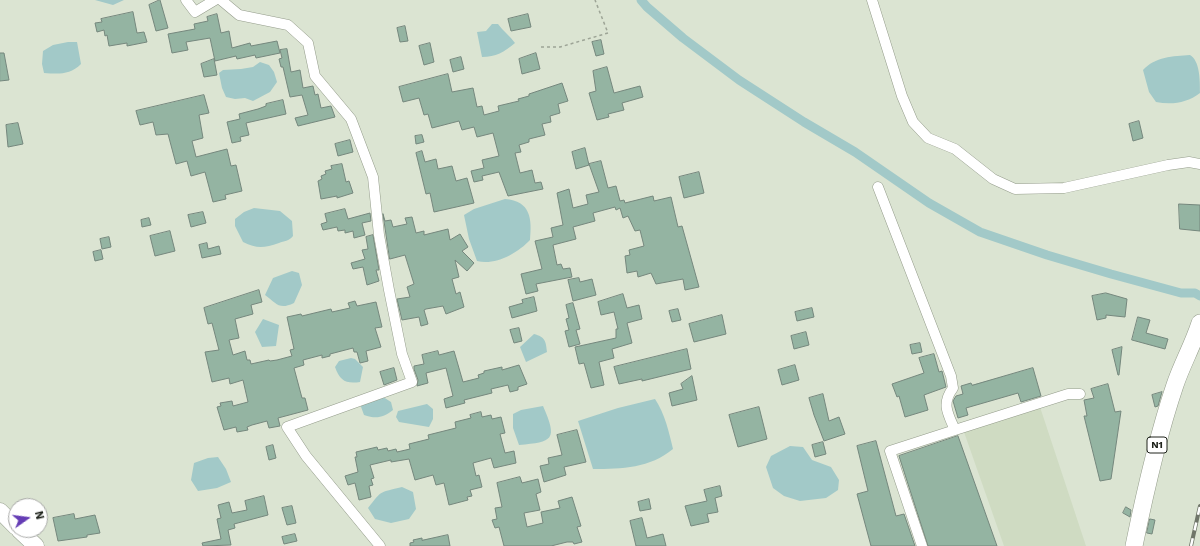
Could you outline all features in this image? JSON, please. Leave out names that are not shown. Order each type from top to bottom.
[{"type":"highway","name":"N1","points":[[1134,546],[1150,467],[1175,384],[1192,348],[1200,323]]},
{"type":"main road","points":[[0,511],[8,519]]},
{"type":"main road","points":[[28,538],[36,546]]},
{"type":"street","points":[[186,0],[195,12],[216,0]]},
{"type":"street","points":[[221,0],[239,15],[288,25],[308,43],[315,76],[351,119],[373,177],[379,236],[389,290],[402,354],[412,382],[287,427],[306,456],[380,546]]},
{"type":"street","points":[[872,0],[902,96],[913,122],[928,138],[955,150],[994,178],[1015,189],[1064,188],[1168,165],[1189,162],[1200,164]]},
{"type":"street","points":[[878,187],[951,376],[953,388],[947,396],[946,408],[955,430]]},
{"type":"street","points":[[922,546],[890,451],[1068,394],[1080,394]]},
{"type":"path","points":[[541,47],[560,47],[608,33],[595,0]]},
{"type":"shaded area","points":[[1040,407],[1086,546],[1004,546],[964,432]]},
{"type":"water","points":[[95,0],[124,0],[113,5]]},
{"type":"water","points":[[492,24],[498,24],[515,43],[500,53],[482,57],[477,32],[486,31]]},
{"type":"water","points":[[77,42],[81,64],[77,68],[68,72],[44,73],[42,64],[43,51],[53,45]]},
{"type":"water","points":[[1190,55],[1198,66],[1200,93],[1185,101],[1168,103],[1156,102],[1149,92],[1143,70],[1153,62],[1165,58]]},
{"type":"water","points":[[260,62],[269,65],[274,72],[277,82],[270,92],[253,101],[245,98],[235,99],[226,97],[222,88],[219,73],[223,70],[253,67]]},
{"type":"water","points":[[505,199],[514,200],[525,207],[530,218],[530,240],[513,254],[499,260],[491,262],[477,261],[469,239],[464,215],[474,209]]},
{"type":"water","points":[[254,208],[280,211],[292,221],[293,236],[286,241],[265,247],[252,246],[243,242],[235,226],[235,219],[244,212]]},
{"type":"water","points":[[292,271],[299,273],[302,285],[294,303],[285,306],[278,305],[265,295],[273,278]]},
{"type":"water","points":[[263,319],[279,325],[276,346],[262,347],[255,332]]},
{"type":"water","points":[[534,334],[543,338],[547,352],[526,362],[520,347]]},
{"type":"water","points":[[351,358],[355,359],[363,367],[360,382],[347,382],[339,376],[335,367],[339,361]]},
{"type":"water","points":[[380,395],[391,402],[393,410],[386,415],[379,417],[364,415],[360,404]]},
{"type":"water","points":[[655,399],[664,417],[673,449],[645,464],[625,468],[593,469],[578,421],[618,408]]},
{"type":"water","points":[[427,404],[433,409],[433,419],[429,427],[399,422],[396,417],[398,411]]},
{"type":"water","points":[[543,406],[550,426],[551,432],[549,437],[539,442],[519,445],[513,428],[513,414],[521,410]]},
{"type":"water","points":[[790,446],[803,447],[812,460],[831,467],[839,480],[838,490],[826,498],[800,501],[784,496],[773,488],[766,467],[771,456]]},
{"type":"water","points":[[218,457],[226,469],[231,482],[217,488],[198,491],[191,480],[194,463],[208,458]]},
{"type":"water","points":[[402,487],[413,492],[416,509],[409,519],[391,523],[375,519],[368,508],[376,498],[385,491]]},
{"type":"building","points":[[160,0],[168,28],[156,31],[149,5]]},
{"type":"building","points":[[133,12],[137,33],[144,32],[147,42],[127,46],[127,43],[109,46],[107,35],[105,36],[104,30],[97,32],[95,23],[102,22],[101,19]]},
{"type":"building","points":[[217,14],[221,33],[229,31],[232,48],[250,43],[251,46],[277,41],[280,53],[256,58],[255,55],[237,59],[236,56],[215,61],[210,38],[186,42],[188,50],[172,53],[168,34],[195,29],[194,24],[208,21],[207,17]]},
{"type":"building","points":[[528,14],[531,27],[511,31],[508,19]]},
{"type":"building","points":[[405,26],[408,41],[400,42],[397,28]]},
{"type":"building","points":[[601,40],[604,54],[596,56],[592,42]]},
{"type":"building","points":[[430,43],[434,62],[424,65],[419,46]]},
{"type":"building","points":[[287,49],[291,72],[300,70],[303,88],[313,86],[315,95],[318,94],[321,108],[331,106],[335,117],[298,126],[295,118],[308,115],[302,95],[290,97],[283,67],[281,67],[279,59],[282,58],[280,50]]},
{"type":"building","points":[[0,53],[4,53],[9,80],[0,81]]},
{"type":"building","points":[[536,53],[540,69],[522,74],[519,59]]},
{"type":"building","points":[[461,57],[464,69],[453,72],[450,60]]},
{"type":"building","points":[[214,59],[217,75],[204,77],[201,64]]},
{"type":"building","points":[[607,67],[614,93],[640,86],[643,97],[622,103],[624,110],[608,114],[609,117],[597,120],[589,93],[596,91],[593,71]]},
{"type":"building","points":[[448,74],[452,92],[473,88],[477,107],[482,106],[484,115],[499,111],[498,106],[519,101],[518,99],[529,96],[529,94],[562,83],[568,101],[558,104],[560,113],[550,116],[551,122],[542,124],[545,135],[529,139],[529,142],[519,145],[521,152],[515,153],[520,173],[532,170],[535,183],[541,182],[543,189],[508,196],[499,172],[482,176],[483,180],[474,182],[471,171],[484,168],[482,160],[499,156],[493,133],[477,137],[474,127],[462,130],[459,121],[432,128],[428,114],[424,115],[419,98],[403,102],[399,87]]},
{"type":"building","points":[[204,95],[209,113],[199,115],[203,138],[192,141],[196,157],[227,149],[231,166],[236,165],[242,191],[225,195],[226,199],[213,202],[205,172],[191,176],[187,161],[176,164],[168,134],[156,135],[153,122],[140,125],[136,111]]},
{"type":"building","points":[[283,100],[286,114],[246,123],[249,135],[240,137],[241,141],[232,143],[227,122],[240,119],[239,114],[258,109],[266,106],[266,104]]},
{"type":"building","points":[[1139,121],[1143,138],[1133,141],[1129,124]]},
{"type":"building","points":[[18,123],[23,144],[8,147],[6,125]]},
{"type":"building","points":[[422,135],[424,142],[416,144],[415,136]]},
{"type":"building","points":[[350,140],[353,152],[338,156],[335,144]]},
{"type":"building","points":[[585,148],[589,165],[576,169],[572,152]]},
{"type":"building","points":[[422,151],[425,162],[436,159],[438,169],[452,166],[456,181],[467,178],[474,203],[434,212],[430,193],[426,194],[416,153]]},
{"type":"building","points":[[601,161],[608,188],[616,186],[620,201],[624,200],[625,203],[653,196],[654,201],[671,197],[678,227],[682,226],[699,287],[685,290],[683,279],[656,284],[651,273],[638,277],[637,271],[627,273],[625,256],[630,255],[629,250],[644,246],[640,230],[635,231],[628,216],[623,218],[620,208],[616,210],[615,207],[593,213],[595,221],[573,227],[576,239],[553,245],[557,265],[561,264],[563,269],[570,268],[572,277],[536,284],[538,291],[526,294],[521,274],[542,269],[535,241],[553,237],[551,228],[563,225],[557,193],[569,189],[573,208],[588,204],[586,195],[599,192],[589,164]]},
{"type":"building","points":[[342,164],[346,182],[349,181],[353,193],[337,198],[337,196],[321,199],[318,181],[322,179],[321,176],[326,174],[325,171],[332,169],[331,166]]},
{"type":"building","points":[[699,172],[704,193],[684,198],[679,177]]},
{"type":"building","points":[[1179,204],[1200,205],[1200,231],[1180,229]]},
{"type":"building","points":[[345,209],[348,219],[370,213],[371,221],[362,223],[365,235],[354,238],[353,231],[345,233],[345,230],[338,231],[337,227],[323,230],[321,224],[327,222],[325,214]]},
{"type":"building","points":[[203,212],[206,223],[191,227],[188,215]]},
{"type":"building","points":[[383,214],[385,221],[391,220],[393,227],[407,224],[405,218],[412,217],[416,233],[424,231],[424,235],[448,229],[450,240],[460,234],[468,247],[462,251],[474,263],[467,271],[455,260],[459,277],[452,279],[456,294],[460,292],[464,307],[446,314],[443,306],[426,309],[424,310],[428,324],[421,326],[419,317],[402,320],[397,299],[410,297],[407,287],[414,284],[405,255],[390,259]]},
{"type":"building","points":[[149,218],[151,225],[142,227],[141,220]]},
{"type":"building","points":[[170,231],[175,251],[155,256],[150,236]]},
{"type":"building","points":[[373,235],[379,270],[376,270],[379,281],[367,285],[363,267],[353,269],[351,263],[365,259],[362,250],[368,249],[366,237]]},
{"type":"building","points":[[109,237],[111,247],[102,249],[100,239]]},
{"type":"building","points":[[207,243],[208,249],[219,246],[221,254],[202,258],[199,245]]},
{"type":"building","points":[[101,250],[103,259],[95,261],[93,252]]},
{"type":"building","points":[[579,278],[580,282],[592,279],[596,295],[573,301],[568,280]]},
{"type":"building","points":[[259,290],[262,302],[251,305],[253,314],[235,319],[239,338],[229,340],[233,355],[245,351],[247,360],[250,360],[251,364],[292,356],[290,350],[294,349],[287,317],[301,314],[302,316],[331,309],[332,312],[350,308],[348,303],[355,301],[357,306],[376,302],[382,327],[375,328],[381,347],[366,351],[368,361],[360,363],[357,352],[354,352],[353,348],[330,354],[330,356],[322,358],[322,355],[303,360],[304,365],[294,368],[302,398],[305,398],[308,410],[278,418],[280,426],[269,428],[267,421],[247,427],[248,430],[237,432],[236,427],[224,430],[217,407],[221,406],[220,403],[232,401],[233,406],[248,402],[243,380],[230,384],[229,378],[212,382],[205,352],[219,350],[212,323],[208,324],[204,308]]},
{"type":"building","points":[[1106,293],[1127,299],[1125,317],[1106,315],[1106,318],[1097,320],[1092,296]]},
{"type":"building","points":[[623,294],[627,308],[639,305],[642,319],[627,323],[632,343],[612,349],[614,358],[599,362],[604,385],[591,388],[584,363],[579,364],[575,347],[616,338],[616,329],[618,329],[614,312],[601,315],[598,302]]},
{"type":"building","points":[[534,297],[537,311],[512,318],[509,307],[523,303],[522,300]]},
{"type":"building","points":[[573,303],[580,329],[576,330],[580,344],[569,347],[565,331],[569,330],[566,319],[569,318],[566,305]]},
{"type":"building","points":[[812,308],[814,317],[797,321],[795,312]]},
{"type":"building","points":[[678,309],[681,320],[672,322],[669,311]]},
{"type":"building","points":[[722,315],[726,334],[694,342],[689,324]]},
{"type":"building","points":[[1138,317],[1150,320],[1146,333],[1168,339],[1165,349],[1132,340]]},
{"type":"building","points":[[519,328],[522,341],[514,343],[510,330]]},
{"type":"building","points":[[806,332],[809,345],[794,349],[791,336]]},
{"type":"building","points":[[920,343],[922,352],[912,354],[910,345]]},
{"type":"building","points":[[1122,347],[1119,375],[1118,375],[1112,350]]},
{"type":"building","points":[[687,349],[691,369],[642,381],[642,379],[619,384],[614,367]]},
{"type":"building","points":[[438,351],[439,355],[454,351],[463,382],[479,378],[478,375],[484,373],[484,371],[502,367],[502,370],[519,365],[527,384],[518,387],[518,390],[510,392],[508,385],[491,389],[492,393],[464,400],[465,403],[446,408],[444,399],[453,396],[446,368],[426,373],[428,383],[417,386],[418,380],[414,369],[414,366],[424,364],[422,355]]},
{"type":"building","points":[[934,354],[939,372],[942,371],[946,387],[924,395],[928,410],[905,417],[899,396],[897,397],[892,384],[924,373],[919,358]]},
{"type":"building","points":[[795,365],[799,380],[782,385],[778,370]]},
{"type":"building","points":[[394,368],[397,380],[384,385],[380,372]]},
{"type":"building","points":[[1033,368],[1041,396],[1021,402],[1018,393],[966,408],[968,415],[958,418],[953,401],[956,396],[963,394],[961,386],[971,383],[972,385]]},
{"type":"building","points":[[692,376],[697,400],[672,406],[669,393],[683,389],[681,384]]},
{"type":"building","points":[[1108,384],[1115,412],[1121,411],[1111,479],[1100,481],[1084,416],[1087,416],[1084,400],[1094,398],[1091,389]]},
{"type":"building","points":[[1162,392],[1158,406],[1155,407],[1152,395]]},
{"type":"building","points":[[823,394],[829,421],[839,417],[845,434],[824,441],[809,398]]},
{"type":"building","points":[[759,407],[767,439],[738,447],[729,415]]},
{"type":"building","points":[[481,412],[482,417],[491,415],[492,419],[501,417],[505,433],[500,434],[505,453],[514,451],[516,463],[494,468],[491,458],[473,463],[476,476],[479,475],[482,487],[470,490],[472,496],[467,497],[468,500],[449,505],[444,483],[436,485],[433,475],[415,480],[409,459],[391,462],[391,460],[370,465],[374,478],[371,479],[373,485],[369,486],[371,497],[359,500],[355,483],[348,485],[345,476],[358,472],[355,457],[357,457],[356,452],[377,447],[378,450],[387,448],[388,451],[396,449],[397,452],[410,449],[409,444],[429,439],[428,435],[456,428],[455,422],[471,418],[470,415]]},
{"type":"building","points":[[577,430],[586,462],[564,467],[566,475],[544,482],[540,466],[549,464],[548,458],[562,455],[557,435]]},
{"type":"building","points":[[958,436],[997,546],[928,546],[899,456]]},
{"type":"building","points":[[876,441],[896,516],[904,514],[915,546],[871,546],[857,494],[868,491],[857,446]]},
{"type":"building","points":[[823,442],[826,454],[815,457],[812,445]]},
{"type":"building","points":[[273,445],[276,458],[269,460],[266,447]]},
{"type":"building","points":[[520,477],[522,483],[538,479],[541,492],[536,494],[540,510],[524,513],[527,527],[543,523],[541,512],[560,508],[558,501],[572,497],[581,526],[577,527],[582,542],[574,544],[573,542],[567,542],[551,546],[504,546],[499,527],[495,528],[492,520],[497,519],[495,508],[502,507],[497,483]]},
{"type":"building","points":[[720,486],[722,496],[715,498],[718,512],[707,514],[709,522],[691,526],[685,506],[707,501],[704,490]]},
{"type":"building","points":[[264,496],[268,515],[234,524],[235,528],[228,530],[231,545],[203,546],[202,543],[221,539],[217,519],[221,518],[218,505],[229,502],[232,513],[247,510],[245,501]]},
{"type":"building","points":[[649,499],[651,509],[640,511],[638,502]]},
{"type":"building","points":[[292,506],[296,523],[287,525],[282,508]]},
{"type":"building","points":[[1126,507],[1131,510],[1130,517],[1123,513]]},
{"type":"building","points":[[74,514],[75,519],[95,515],[100,533],[87,535],[87,537],[58,541],[53,518]]},
{"type":"building","points":[[642,518],[647,538],[663,534],[666,546],[636,546],[630,521]]},
{"type":"building","points":[[1150,519],[1155,520],[1152,534],[1147,533]]},
{"type":"building","points":[[295,534],[297,541],[284,544],[282,537]]},
{"type":"building","points":[[448,535],[450,546],[410,546],[410,543],[414,542],[413,540],[422,538],[422,540]]},
{"type":"waterway","points":[[641,0],[683,38],[739,80],[804,122],[855,152],[929,203],[980,232],[1047,255],[1111,274],[1181,293],[1195,293],[1200,296]]},
{"type":"railway","points":[[1191,546],[1200,506]]}]
